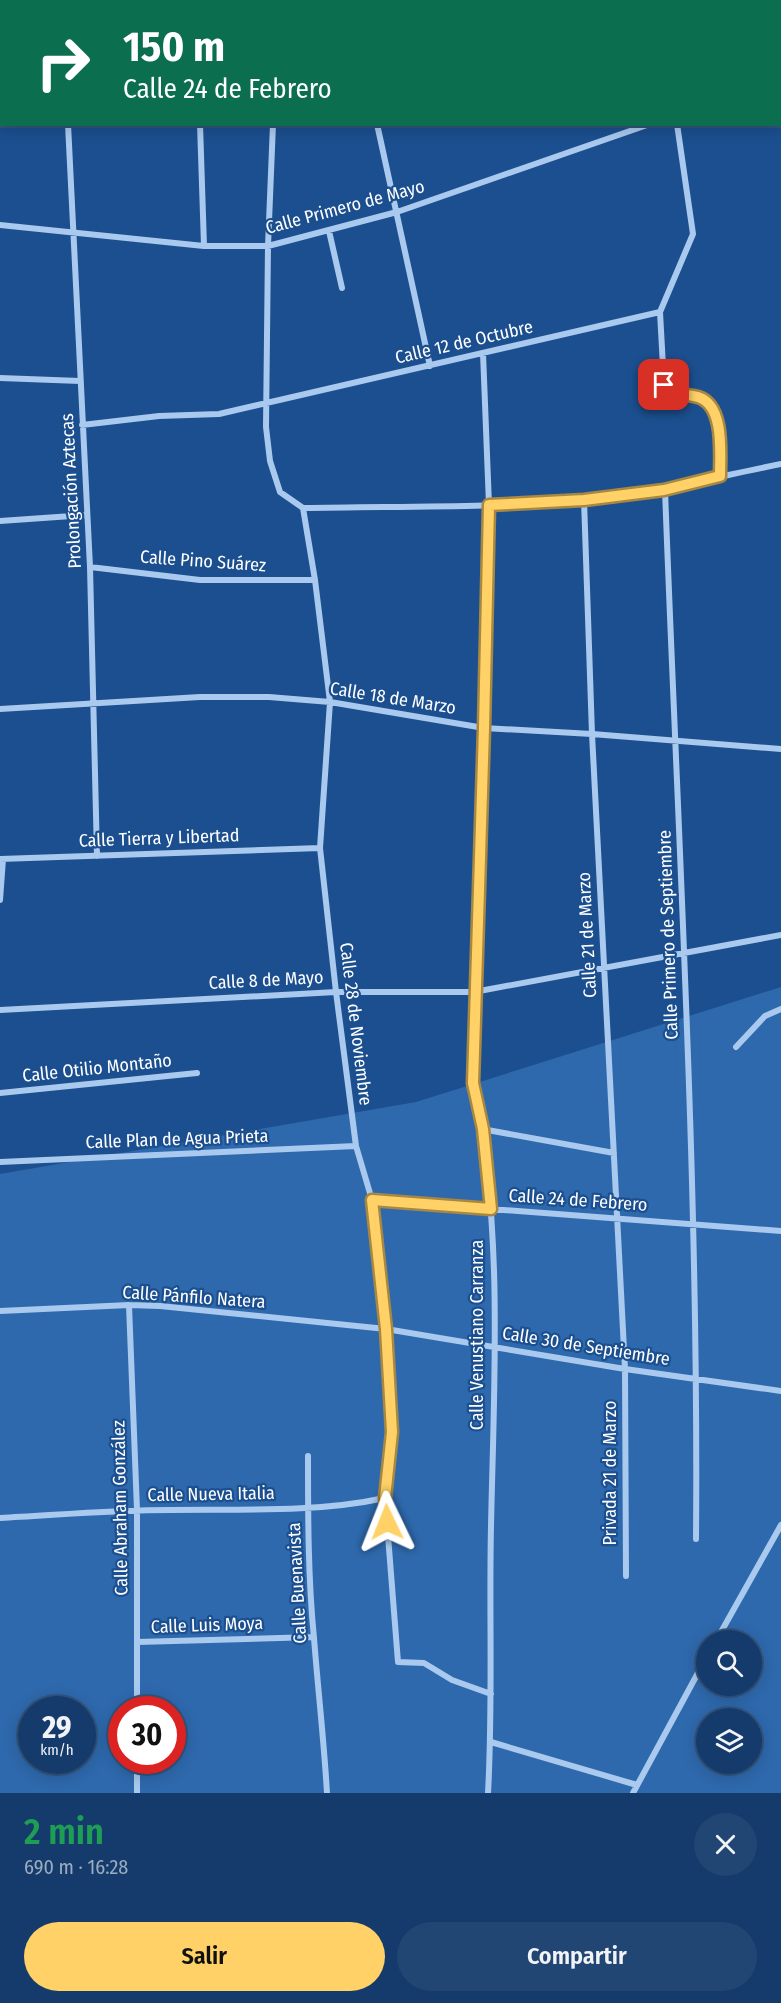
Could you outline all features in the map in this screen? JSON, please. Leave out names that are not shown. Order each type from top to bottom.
[{"type":"street","name":"Prolongación Aztecas","points":[[68,126],[90,567],[97,856]]},
{"type":"street","points":[[200,126],[204,246]]},
{"type":"street","points":[[273,126],[268,246],[266,427],[270,461],[280,492],[303,508],[489,505],[584,500],[664,490],[781,464]]},
{"type":"street","points":[[376,126],[430,366]]},
{"type":"street","name":"Calle Primero de Mayo","points":[[0,225],[204,246],[268,246],[397,212],[644,126]]},
{"type":"street","points":[[677,126],[693,234],[660,312],[664,385],[674,394],[701,398],[713,408],[718,423],[720,476]]},
{"type":"street","points":[[329,231],[342,288]]},
{"type":"street","name":"Calle 12 de Octubre","points":[[82,425],[159,416],[219,414],[660,312]]},
{"type":"street","name":"Calle Venustiano Carranza","points":[[483,353],[489,505],[473,1083],[483,1129],[491,1209],[495,1347],[490,1598],[491,1742],[488,1793]]},
{"type":"street","points":[[0,378],[80,381]]},
{"type":"street","name":"Calle Primero de Septiembre","points":[[664,490],[694,1224],[698,1378],[696,1539]]},
{"type":"street","name":"Calle 21 de Marzo","points":[[584,500],[603,968],[625,1369]]},
{"type":"street","name":"Calle 28 de Noviembre","points":[[303,508],[315,580],[330,702],[320,848],[356,1146],[372,1200],[386,1329],[392,1432],[385,1498],[398,1662],[424,1662],[452,1680],[490,1694]]},
{"type":"street","points":[[0,521],[86,515]]},
{"type":"street","name":"Calle Pino Suárez","points":[[90,567],[200,580],[315,580]]},
{"type":"street","name":"Calle 18 de Marzo","points":[[0,709],[211,697],[269,697],[330,702],[484,728],[781,749]]},
{"type":"street","name":"Calle Tierra y Libertad","points":[[2,859],[320,848]]},
{"type":"street","points":[[0,900],[2,859]]},
{"type":"street","name":"Calle 8 de Mayo","points":[[0,1010],[336,992],[474,992],[781,935]]},
{"type":"street","points":[[736,1047],[765,1016],[781,1010]]},
{"type":"street","name":"Calle Otilio Montaño","points":[[0,1093],[197,1073]]},
{"type":"street","points":[[483,1129],[614,1153]]},
{"type":"street","name":"Calle Plan de Agua Prieta","points":[[0,1162],[356,1146]]},
{"type":"street","name":"Calle 24 de Febrero","points":[[372,1200],[781,1231]]},
{"type":"street","name":"Calle Pánfilo Natera","points":[[0,1311],[129,1305],[160,1306],[386,1329]]},
{"type":"street","name":"Calle Abraham González","points":[[129,1305],[137,1510],[137,1696]]},
{"type":"street","name":"Calle 30 de Septiembre","points":[[386,1329],[625,1369],[781,1391]]},
{"type":"street","name":"Privada 21 de Marzo","points":[[625,1369],[626,1576]]},
{"type":"street","name":"Calle Buenavista","points":[[308,1456],[314,1637],[322,1709],[327,1793]]},
{"type":"street","name":"Calle Nueva Italia","points":[[0,1518],[137,1510],[308,1508],[355,1505],[385,1498]]},
{"type":"street","points":[[722,1630],[781,1525]]},
{"type":"street","name":"Calle Luis Moya","points":[[137,1642],[314,1637]]},
{"type":"street","points":[[633,1793],[696,1676]]},
{"type":"street","points":[[491,1742],[637,1785]]},
{"type":"street","points":[[137,1774],[138,1793]]},
{"type":"shaded area","points":[[781,987],[781,1793],[0,1793],[0,1174],[416,1102]]},
{"type":"route","points":[[387,1522],[385,1498],[392,1432],[386,1329],[372,1200],[491,1209],[483,1129],[473,1083],[489,505],[584,500],[664,490],[720,476],[718,423],[713,408],[701,398],[674,394],[664,385]]}]
